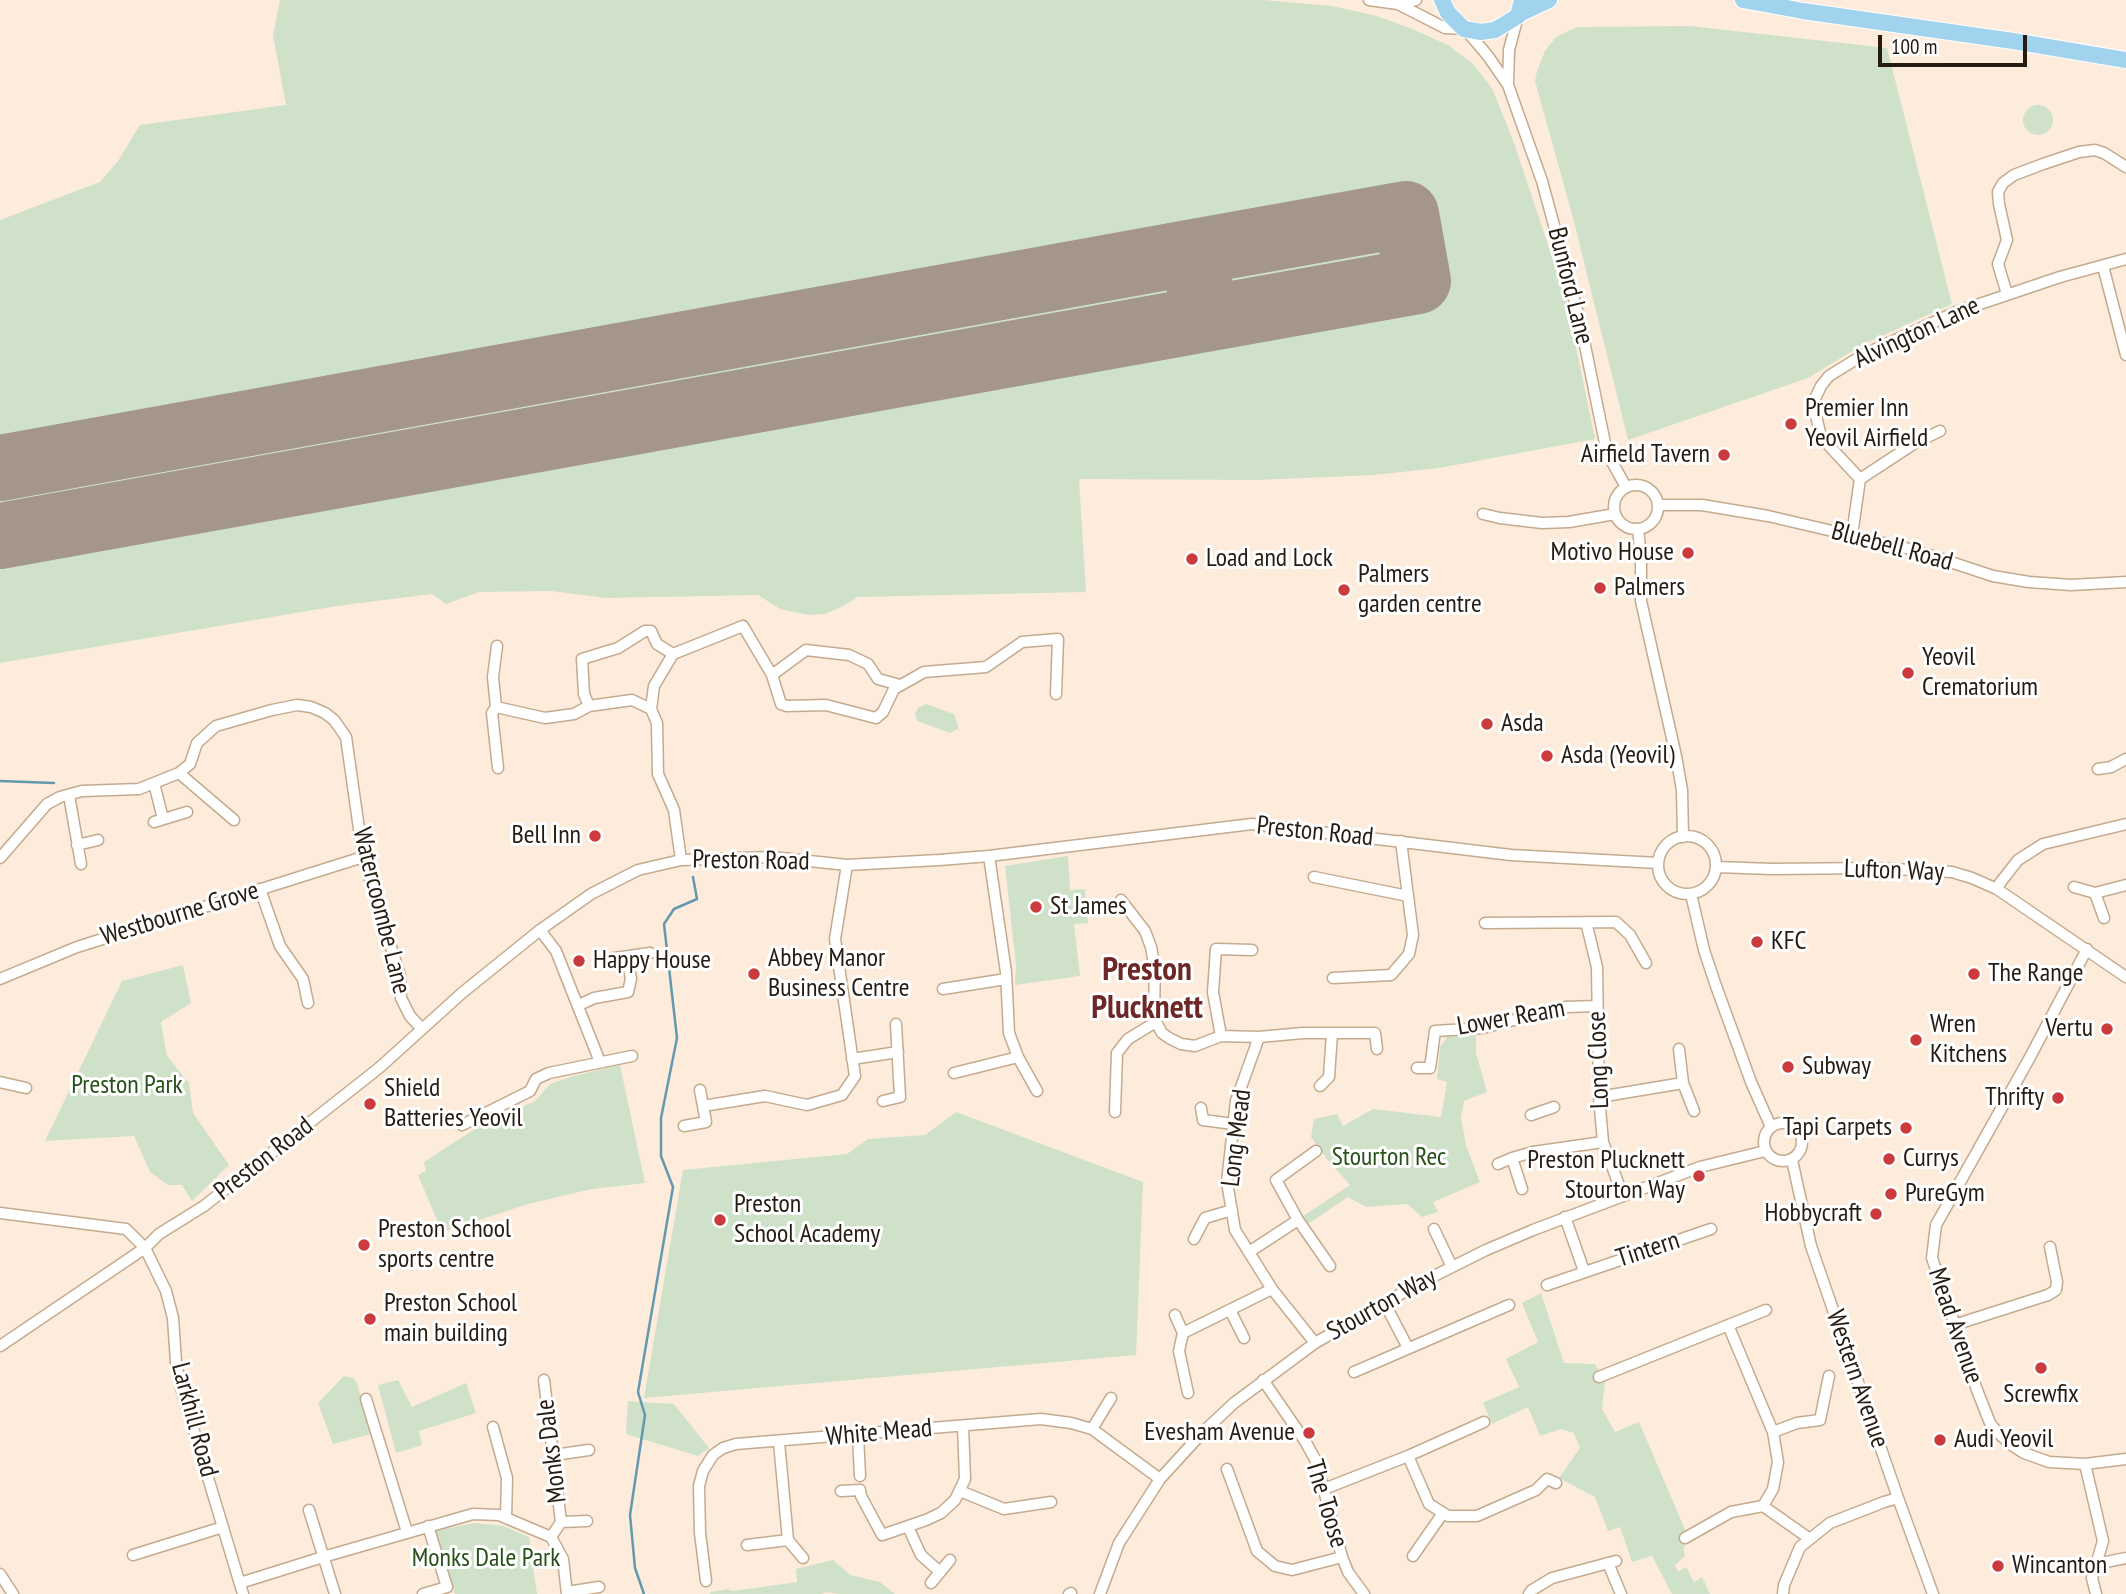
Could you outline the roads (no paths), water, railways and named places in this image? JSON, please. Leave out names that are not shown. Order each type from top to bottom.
[{"type":"highway","points":[[1442,0],[1448,13],[1465,30],[1481,32],[1495,30],[1520,10],[1549,0]]},
{"type":"highway","points":[[1743,0],[2126,60]]},
{"type":"street","points":[[1368,0],[1398,5],[1445,28],[1465,30]]},
{"type":"street","points":[[1398,5],[1416,0]]},
{"type":"street","name":"Bunford Lane","points":[[1508,85],[1509,50],[1520,10]]},
{"type":"street","name":"Bunford Lane","points":[[1465,30],[1488,56],[1508,85],[1542,181],[1580,321],[1607,453],[1626,487]]},
{"type":"street","points":[[2007,294],[1998,264],[2007,240],[1998,192],[2003,183],[2043,164],[2079,152],[2095,150],[2126,167]]},
{"type":"street","name":"Alvington Lane","points":[[1860,479],[1821,437],[1813,403],[1829,376],[1863,355],[1956,312],[2126,258]]},
{"type":"street","points":[[2103,266],[2126,355]]},
{"type":"street","points":[[1852,536],[1860,479],[1915,443],[1940,431]]},
{"type":"street","points":[[1640,485],[1656,498],[1658,505],[1655,519],[1645,528],[1623,526],[1615,514],[1614,502],[1620,491],[1626,487],[1640,485]]},
{"type":"street","name":"Bluebell Road","points":[[1658,505],[1702,505],[1768,516],[1914,550],[1993,576],[2029,582],[2071,585],[2126,582]]},
{"type":"street","points":[[1483,514],[1542,523],[1569,522],[1615,514]]},
{"type":"street","points":[[1638,529],[1642,558],[1642,601],[1682,790],[1683,836]]},
{"type":"street","points":[[681,860],[674,810],[658,774],[657,723],[651,709],[654,686],[673,654],[743,626],[772,675],[781,704],[826,705],[876,718],[883,712],[894,689],[924,672],[986,667],[1022,642],[1058,639],[1056,694]]},
{"type":"street","points":[[589,706],[584,694],[582,659],[618,648],[645,631],[651,631],[657,644],[673,654]]},
{"type":"street","points":[[496,646],[493,677],[496,707],[492,713],[498,768]]},
{"type":"street","points":[[772,675],[806,650],[849,655],[868,664],[878,679],[900,685]]},
{"type":"street","points":[[496,707],[545,718],[574,714],[589,706],[632,700],[654,686]]},
{"type":"street","points":[[632,700],[651,709]]},
{"type":"street","name":"Watercoombe Lane","points":[[179,773],[190,764],[197,743],[216,726],[272,710],[298,705],[311,707],[325,713],[342,729],[346,737],[363,857],[400,976],[401,998],[410,1016],[422,1029]]},
{"type":"street","points":[[2098,769],[2111,767],[2126,759]]},
{"type":"street","points":[[0,858],[47,804],[82,791],[139,789],[179,773],[234,820]]},
{"type":"street","points":[[154,783],[158,820],[187,812]]},
{"type":"street","points":[[69,795],[80,864]]},
{"type":"street","name":"Preston Road","points":[[0,1346],[145,1248],[159,1234],[204,1206],[379,1068],[462,993],[540,930],[591,894],[638,870],[681,860],[772,857],[847,865],[989,856],[1252,824],[1511,855],[1658,863]]},
{"type":"street","points":[[1997,889],[2018,860],[2043,844],[2126,824]]},
{"type":"street","points":[[1683,836],[1693,837],[1708,845],[1716,867],[1708,884],[1691,894],[1674,891],[1667,886],[1662,879],[1658,863],[1664,849],[1683,836]]},
{"type":"street","points":[[77,845],[98,841]]},
{"type":"street","points":[[1333,978],[1345,971],[1391,975],[1409,954],[1413,935],[1401,841]]},
{"type":"street","points":[[989,856],[1006,979],[1009,1033],[1018,1057],[1037,1091]]},
{"type":"street","name":"Westbourne Grove","points":[[0,979],[77,947],[363,857]]},
{"type":"street","points":[[703,1106],[765,1096],[807,1105],[842,1095],[855,1076],[835,939],[847,865]]},
{"type":"street","name":"Lufton Way","points":[[1716,867],[1952,872],[1997,889],[2126,977]]},
{"type":"street","points":[[1314,877],[1408,896]]},
{"type":"street","points":[[2074,887],[2095,893],[2126,885]]},
{"type":"street","points":[[260,889],[280,946],[303,979],[308,1003]]},
{"type":"street","points":[[2095,893],[2104,918]]},
{"type":"street","points":[[1691,894],[1704,950],[1716,986],[1751,1082],[1771,1126]]},
{"type":"street","points":[[1121,900],[1145,931],[1151,947],[1155,969],[1154,1011],[1162,1033],[1181,1044],[1195,1046],[1221,1036],[1259,1037],[1377,1031],[1377,1049]]},
{"type":"street","name":"Long Close","points":[[1586,922],[1597,967],[1599,1097],[1603,1142],[1623,1196]]},
{"type":"street","points":[[1485,923],[1616,922],[1630,935],[1646,963]]},
{"type":"street","points":[[540,930],[556,951],[600,1062]]},
{"type":"street","points":[[1221,1036],[1213,992],[1216,949],[1252,950]]},
{"type":"street","name":"Mead Avenue","points":[[2087,949],[2029,1059],[1936,1224],[1931,1258],[1990,1423],[1997,1432],[2013,1446],[2036,1458],[2066,1464],[2126,1459]]},
{"type":"street","points":[[608,960],[650,953]]},
{"type":"street","points":[[579,1005],[594,998],[628,992],[631,979],[627,957]]},
{"type":"street","points":[[943,989],[1006,979]]},
{"type":"street","name":"Lower Ream","points":[[1417,1068],[1430,1068],[1435,1031],[1483,1028],[1565,1007],[1597,1006]]},
{"type":"street","points":[[1115,1112],[1117,1053],[1128,1039],[1156,1022]]},
{"type":"street","points":[[883,1101],[900,1097],[896,1024]]},
{"type":"street","points":[[1320,1086],[1329,1077],[1332,1033]]},
{"type":"street","name":"Long Mead","points":[[1259,1037],[1236,1101],[1227,1182],[1232,1210],[1236,1230],[1249,1252],[1272,1289],[1314,1343]]},
{"type":"street","points":[[1679,1049],[1683,1083],[1694,1111]]},
{"type":"street","points":[[852,1059],[898,1052]]},
{"type":"street","points":[[462,1125],[530,1091],[536,1079],[543,1076],[632,1056]]},
{"type":"street","points":[[954,1073],[1018,1057]]},
{"type":"street","points":[[0,1082],[26,1088]]},
{"type":"street","points":[[1599,1097],[1683,1083]]},
{"type":"street","points":[[684,1126],[706,1122],[700,1090]]},
{"type":"street","points":[[1531,1115],[1554,1107]]},
{"type":"street","points":[[1200,1108],[1203,1120],[1233,1124]]},
{"type":"street","points":[[1788,1124],[1801,1135],[1800,1152],[1792,1160],[1780,1162],[1765,1151],[1765,1135],[1771,1126],[1788,1124]]},
{"type":"street","points":[[1498,1164],[1533,1152],[1603,1142]]},
{"type":"street","points":[[1316,1151],[1276,1180],[1298,1220],[1330,1266]]},
{"type":"street","name":"Stourton Way","points":[[1100,1594],[1119,1543],[1160,1479],[1193,1442],[1234,1403],[1314,1343],[1384,1302],[1452,1267],[1565,1217],[1700,1167],[1765,1151]]},
{"type":"street","points":[[1512,1158],[1522,1189]]},
{"type":"street","name":"Western Avenue","points":[[1792,1160],[1811,1246],[1933,1594]]},
{"type":"street","points":[[1194,1239],[1205,1218],[1232,1210]]},
{"type":"street","points":[[0,1213],[126,1229],[145,1248]]},
{"type":"street","name":"Tintern","points":[[1565,1217],[1584,1271]]},
{"type":"street","points":[[1249,1252],[1298,1220]]},
{"type":"street","points":[[1434,1229],[1452,1267]]},
{"type":"street","name":"Tintern","points":[[1547,1285],[1711,1229]]},
{"type":"street","points":[[1954,1325],[2048,1295],[2056,1290],[2050,1247]]},
{"type":"street","name":"Larkhill Road","points":[[145,1248],[170,1305],[181,1388],[241,1589]]},
{"type":"street","points":[[1183,1333],[1272,1289]]},
{"type":"street","points":[[1384,1302],[1408,1348]]},
{"type":"street","points":[[1354,1372],[1509,1307]]},
{"type":"street","points":[[1230,1310],[1244,1338]]},
{"type":"street","points":[[1599,1377],[1766,1310]]},
{"type":"street","points":[[1175,1315],[1183,1333],[1179,1351],[1188,1394]]},
{"type":"street","points":[[1728,1325],[1773,1432],[1778,1462],[1773,1489],[1763,1506]]},
{"type":"street","points":[[1773,1432],[1797,1423],[1820,1420],[1829,1376]]},
{"type":"street","name":"Monks Dale","points":[[544,1380],[561,1522],[551,1537]]},
{"type":"street","name":"The Toose","points":[[1263,1380],[1316,1461],[1342,1558],[1348,1572],[1364,1594]]},
{"type":"street","points":[[1092,1429],[1111,1398]]},
{"type":"street","points":[[366,1399],[407,1532]]},
{"type":"street","name":"White Mead","points":[[706,1581],[700,1533],[699,1486],[703,1471],[713,1455],[736,1444],[1041,1419],[1092,1429],[1160,1479]]},
{"type":"street","points":[[1324,1489],[1484,1422]]},
{"type":"street","points":[[858,1435],[861,1496],[882,1535],[941,1513],[956,1500],[965,1479],[963,1426]]},
{"type":"street","points":[[493,1427],[507,1478],[506,1518]]},
{"type":"street","points":[[779,1442],[788,1540],[803,1558]]},
{"type":"street","points":[[554,1455],[589,1450]]},
{"type":"street","points":[[1408,1456],[1429,1504],[1448,1516],[1477,1516],[1536,1490],[1547,1479],[1556,1483]]},
{"type":"street","points":[[2085,1464],[2103,1541],[2092,1578],[2096,1594]]},
{"type":"street","points":[[1227,1469],[1257,1551],[1275,1566],[1292,1570],[1342,1558]]},
{"type":"street","points":[[842,1492],[860,1483]]},
{"type":"street","points":[[960,1491],[1004,1509],[1051,1502]]},
{"type":"street","points":[[1783,1594],[1784,1585],[1800,1547],[1830,1523],[1898,1498]]},
{"type":"street","points":[[1685,1538],[1731,1512],[1763,1506],[1811,1539]]},
{"type":"street","points":[[309,1510],[335,1594]]},
{"type":"street","points":[[1413,1556],[1443,1513]]},
{"type":"street","name":"Monks Dale","points":[[241,1589],[323,1557],[473,1514],[499,1515],[551,1537],[563,1559],[567,1593],[599,1587]]},
{"type":"street","name":"Monks Dale","points":[[561,1522],[587,1521]]},
{"type":"street","points":[[133,1555],[223,1527]]},
{"type":"street","points":[[423,1594],[439,1592],[447,1587],[428,1527]]},
{"type":"street","points":[[908,1527],[921,1555],[940,1572]]},
{"type":"street","points":[[1699,1530],[1705,1541]]},
{"type":"street","points":[[747,1545],[788,1540]]},
{"type":"street","points":[[148,1550],[152,1564]]},
{"type":"street","points":[[2096,1564],[2126,1558]]},
{"type":"street","points":[[931,1583],[950,1560]]},
{"type":"street","points":[[1529,1594],[1552,1578],[1612,1562],[1621,1594]]},
{"type":"street","points":[[0,1574],[13,1594]]},
{"type":"waterway","points":[[0,781],[54,783]]},
{"type":"waterway","points":[[644,1594],[635,1568],[630,1515],[645,1415],[638,1392],[673,1187],[661,1156],[661,1118],[677,1038],[664,924],[674,909],[697,899],[693,877]]},
{"type":"place","name":"Premier Inn Yeovil Airfield","points":[[1791,424]]},
{"type":"place","name":"Airfield Tavern","points":[[1724,455]]},
{"type":"place","name":"Motivo House","points":[[1688,553]]},
{"type":"place","name":"Load and Lock","points":[[1192,559]]},
{"type":"place","name":"Palmers","points":[[1600,588]]},
{"type":"place","name":"Palmers garden centre","points":[[1344,590]]},
{"type":"place","name":"Yeovil Crematorium","points":[[1908,673]]},
{"type":"place","name":"Asda","points":[[1487,724]]},
{"type":"place","name":"Asda (Yeovil)","points":[[1547,756]]},
{"type":"place","name":"Bell Inn","points":[[595,836]]},
{"type":"place","name":"St James","points":[[1036,907]]},
{"type":"place","name":"KFC","points":[[1757,942]]},
{"type":"place","name":"Happy House","points":[[579,961]]},
{"type":"place","name":"Abbey Manor Business Centre","points":[[754,974]]},
{"type":"place","name":"The Range","points":[[1974,974]]},
{"type":"place","name":"Vertu","points":[[2107,1029]]},
{"type":"place","name":"Wren Kitchens","points":[[1916,1040]]},
{"type":"place","name":"Subway","points":[[1788,1067]]},
{"type":"place","name":"Thrifty","points":[[2058,1098]]},
{"type":"place","name":"Shield Batteries Yeovil","points":[[370,1104]]},
{"type":"place","name":"Tapi Carpets","points":[[1906,1128]]},
{"type":"place","name":"Currys","points":[[1889,1159]]},
{"type":"place","name":"Preston Plucknett Stourton Way","points":[[1699,1176]]},
{"type":"place","name":"PureGym","points":[[1891,1194]]},
{"type":"place","name":"Hobbycraft","points":[[1876,1214]]},
{"type":"place","name":"Preston School Academy","points":[[720,1220]]},
{"type":"place","name":"Preston School sports centre","points":[[364,1245]]},
{"type":"place","name":"Preston School main building","points":[[370,1319]]},
{"type":"place","name":"Screwfix","points":[[2041,1368]]},
{"type":"place","name":"Evesham Avenue","points":[[1309,1433]]},
{"type":"place","name":"Audi Yeovil","points":[[1940,1440]]},
{"type":"place","name":"Wincanton","points":[[1998,1566]]},
{"type":"district","name":"Preston Plucknett","points":[[1147,990]]},
{"type":"park label","name":"Preston Park","points":[[127,1086]]},
{"type":"park label","name":"Stourton Rec","points":[[1389,1158]]},
{"type":"park label","name":"Monks Dale Park","points":[[486,1559]]}]
